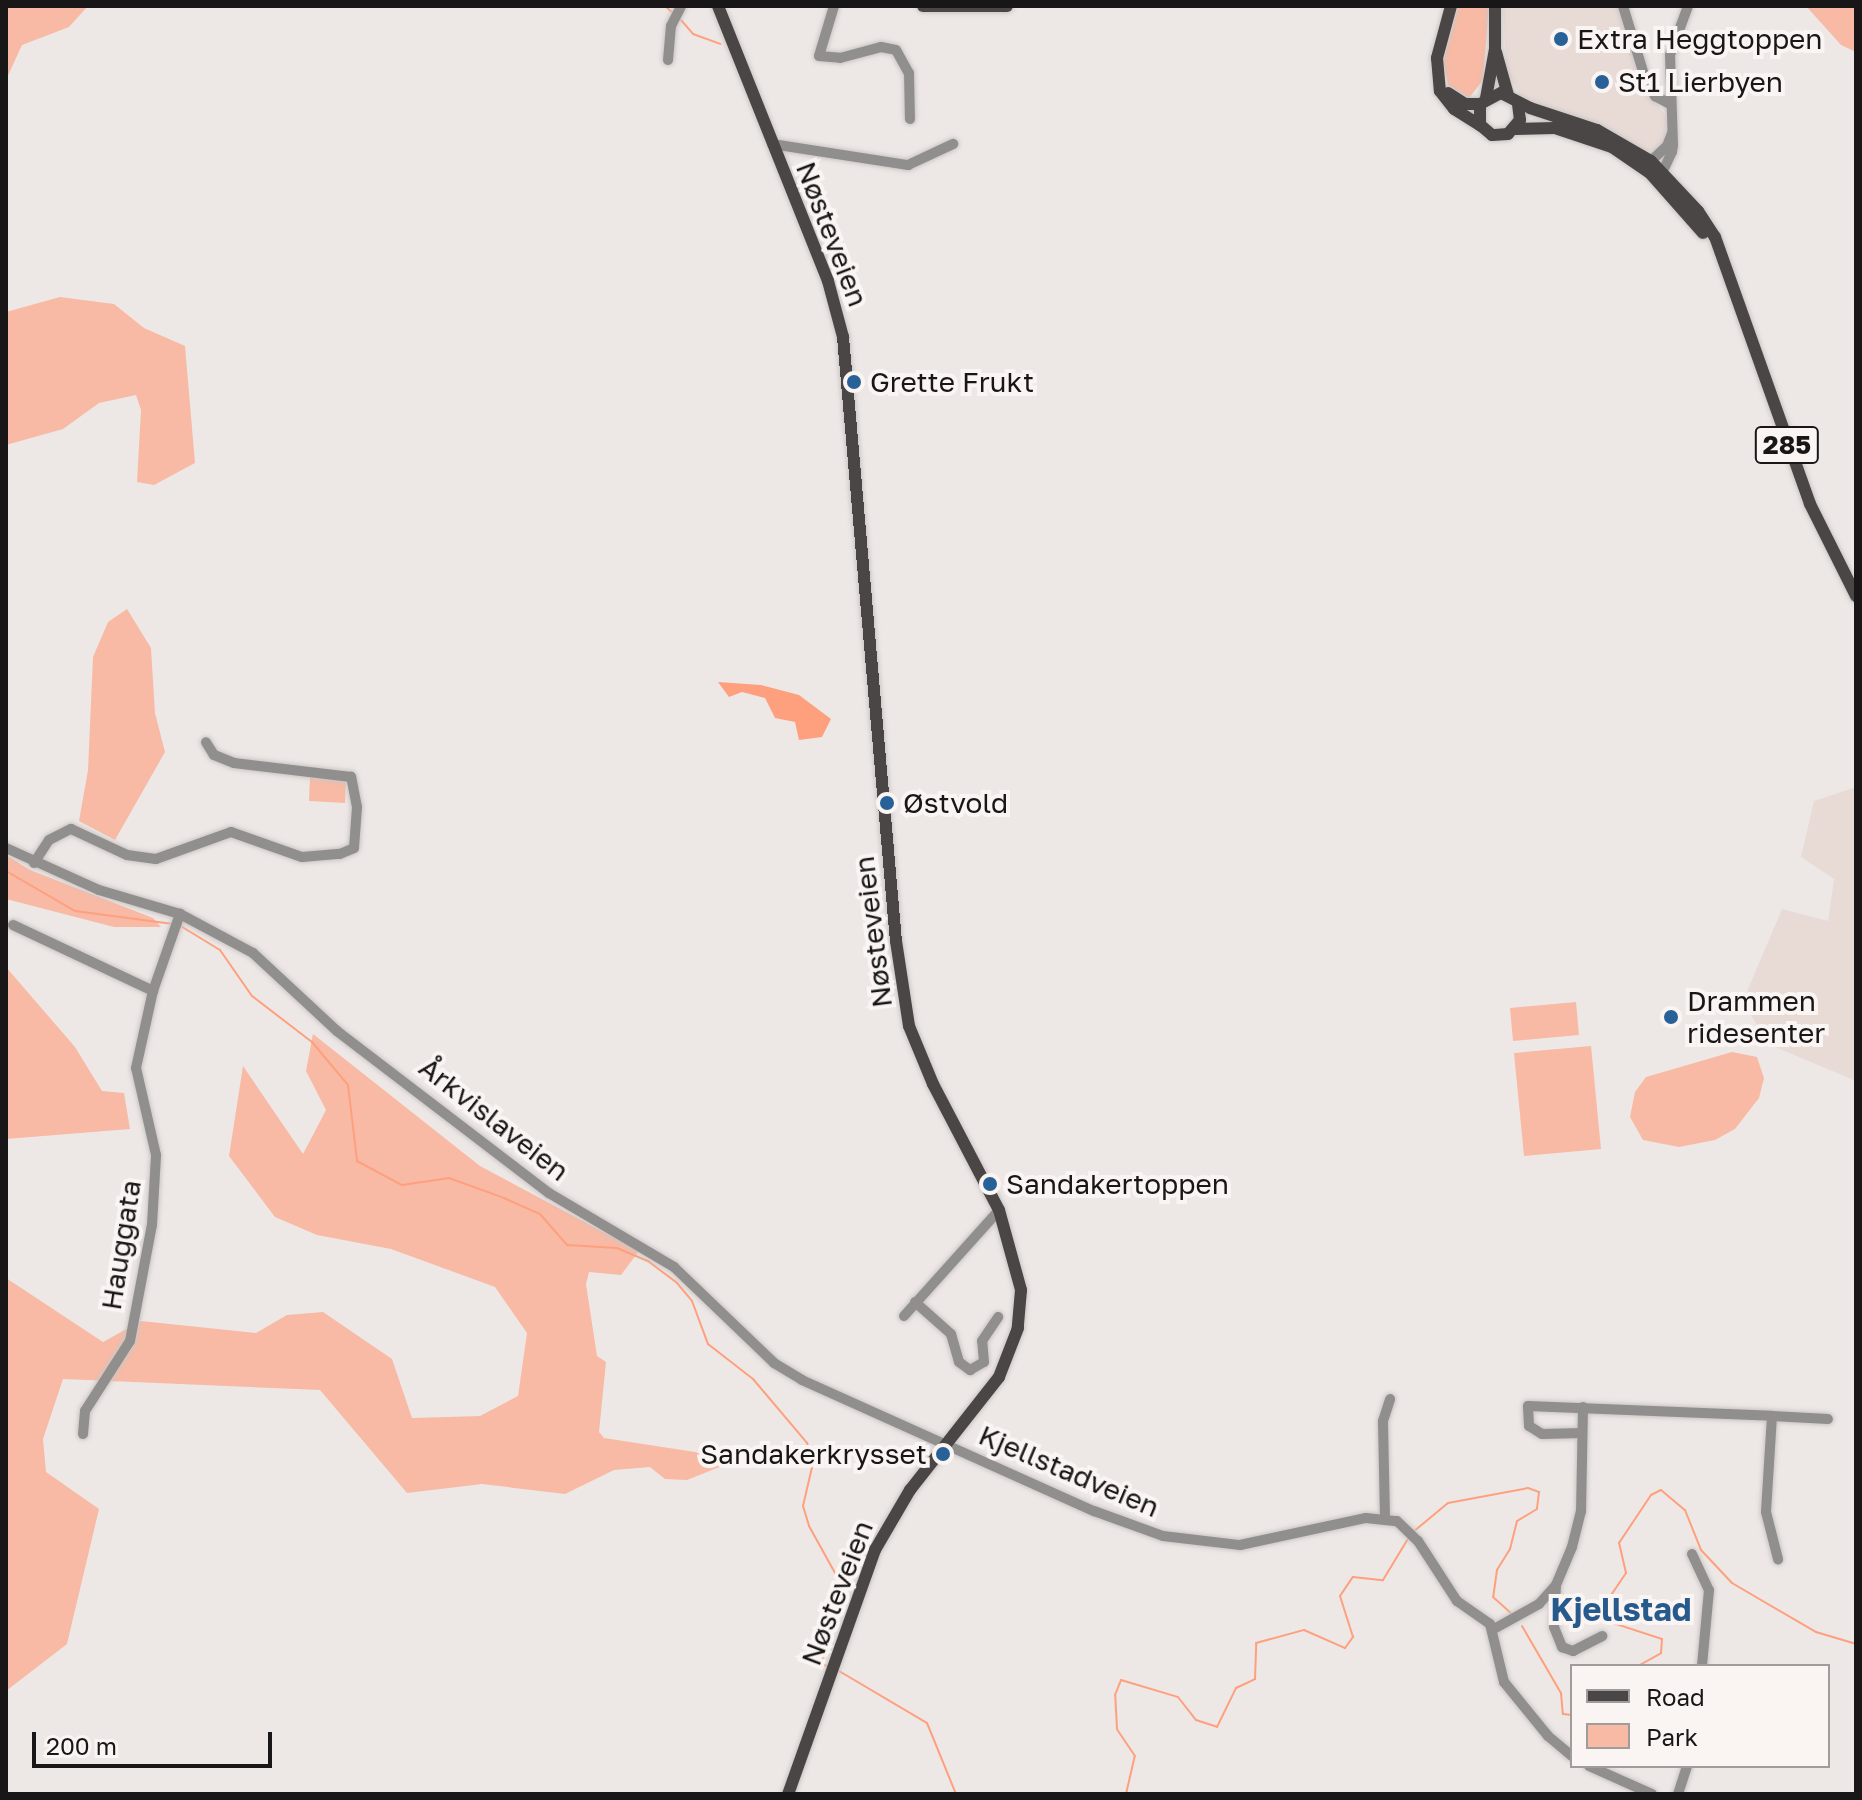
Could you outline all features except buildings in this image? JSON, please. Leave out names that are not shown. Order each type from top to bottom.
[{"type":"main road","name":"Nøsteveien","points":[[718,6],[828,281],[843,337],[903,998],[925,1067],[999,1210],[1020,1277],[1018,1328],[990,1391],[946,1444],[883,1532],[788,1794]]},
{"type":"main road","points":[[923,6],[1007,6]]},
{"type":"main road","points":[[1451,6],[1437,58],[1440,85],[1451,106],[1480,125],[1495,49],[1495,6]]},
{"type":"main road","points":[[1495,49],[1520,117],[1515,129]]},
{"type":"main road","points":[[1440,85],[1460,102],[1483,101]]},
{"type":"main road","name":"285","points":[[1483,101],[1513,100],[1597,130],[1654,168],[1721,259],[1810,504],[1856,596]]},
{"type":"main road","name":"285","points":[[1480,125],[1498,136],[1515,129],[1539,126],[1584,135],[1654,168]]},
{"type":"street","points":[[668,60],[671,26],[681,6]]},
{"type":"street","points":[[834,6],[819,56],[840,58],[881,47],[896,50],[911,81],[910,119]]},
{"type":"street","points":[[1623,6],[1648,85],[1670,104]]},
{"type":"street","points":[[1654,168],[1672,152],[1670,55],[1688,6]]},
{"type":"street","points":[[772,144],[908,165],[953,144]]},
{"type":"street","points":[[34,863],[49,840],[71,829],[127,855],[156,859],[231,832],[302,857],[340,854],[354,848],[357,807],[351,777],[243,764],[214,755],[206,742]]},
{"type":"street","name":"Årkvislaveien","points":[[6,848],[34,863],[253,953],[325,1021],[549,1193],[674,1267],[786,1372],[946,1444]]},
{"type":"street","name":"Hauggata","points":[[83,1434],[85,1411],[130,1341],[155,1209],[151,1114],[136,1076],[153,991],[178,920]]},
{"type":"street","points":[[13,925],[153,991]]},
{"type":"street","points":[[904,1316],[999,1210]]},
{"type":"street","points":[[915,1302],[951,1334],[959,1362],[970,1370],[984,1362],[982,1341],[998,1317]]},
{"type":"street","points":[[1390,1399],[1383,1421],[1385,1518],[1412,1534],[1457,1601],[1487,1621],[1492,1630],[1504,1682],[1548,1736],[1570,1754]]},
{"type":"street","points":[[1582,1433],[1542,1434],[1529,1426],[1527,1410],[1532,1403],[1828,1419]]},
{"type":"street","points":[[1583,1407],[1579,1525],[1556,1585],[1554,1627],[1562,1647],[1573,1651],[1602,1636]]},
{"type":"street","points":[[1772,1416],[1766,1512],[1778,1559]]},
{"type":"street","name":"Kjellstadveien","points":[[946,1444],[1133,1528],[1185,1541],[1251,1544],[1385,1518]]},
{"type":"street","points":[[1692,1554],[1709,1590],[1702,1664]]},
{"type":"street","points":[[1492,1630],[1528,1613],[1556,1585]]},
{"type":"street","points":[[1594,1768],[1652,1794]]},
{"type":"street","points":[[1678,1794],[1686,1768]]},
{"type":"shaded area","points":[[1503,6],[1618,6],[1646,92],[1665,114],[1669,128],[1659,149],[1643,151],[1520,95],[1506,69]]},
{"type":"shaded area","points":[[718,682],[761,685],[799,695],[831,719],[822,737],[799,740],[795,722],[775,718],[765,698],[742,692],[729,697]]},
{"type":"shaded area","points":[[1856,787],[1856,1081],[1768,1044],[1743,1001],[1782,909],[1828,921],[1834,879],[1801,857],[1814,801]]},
{"type":"green space","points":[[6,6],[88,6],[69,27],[22,45],[6,80]]},
{"type":"green space","points":[[1458,6],[1489,6],[1483,80],[1469,98],[1448,85],[1443,62]]},
{"type":"green space","points":[[1806,6],[1856,6],[1856,52],[1841,45]]},
{"type":"green space","points":[[60,297],[114,304],[144,328],[185,346],[195,463],[154,485],[137,482],[141,410],[136,395],[99,403],[63,429],[6,445],[6,312]]},
{"type":"green space","points":[[127,609],[151,648],[155,713],[165,752],[115,840],[79,821],[88,770],[93,657],[108,622]]},
{"type":"green space","points":[[310,778],[346,780],[345,803],[309,801]]},
{"type":"green space","points":[[6,855],[30,870],[153,918],[161,927],[114,927],[6,899]]},
{"type":"green space","points":[[6,967],[75,1047],[102,1091],[124,1093],[130,1129],[6,1139]]},
{"type":"green space","points":[[1576,1002],[1579,1035],[1513,1041],[1510,1008]]},
{"type":"green space","points":[[313,1034],[480,1166],[639,1251],[621,1275],[589,1272],[586,1284],[597,1356],[606,1362],[599,1432],[604,1438],[695,1452],[727,1464],[687,1480],[665,1479],[650,1467],[614,1470],[565,1494],[482,1484],[407,1493],[320,1390],[63,1379],[43,1439],[46,1472],[99,1509],[67,1644],[6,1691],[6,1278],[103,1342],[141,1321],[256,1333],[287,1315],[323,1312],[392,1359],[412,1418],[480,1416],[518,1396],[527,1333],[495,1287],[391,1249],[317,1235],[275,1217],[229,1156],[243,1066],[303,1154],[326,1110],[306,1071]]},
{"type":"green space","points":[[1591,1046],[1601,1149],[1524,1156],[1514,1053]]},
{"type":"green space","points":[[1732,1052],[1757,1057],[1764,1078],[1759,1098],[1735,1129],[1715,1140],[1679,1147],[1643,1140],[1630,1117],[1635,1092],[1646,1077]]},
{"type":"waterway","points":[[665,6],[672,12]]},
{"type":"waterway","points":[[681,20],[693,34],[720,44]]},
{"type":"waterway","points":[[6,871],[75,911],[173,924]]},
{"type":"waterway","points":[[179,925],[220,950],[252,996],[312,1042],[348,1085],[357,1161],[402,1185],[449,1178],[504,1198],[540,1214],[567,1245],[617,1248],[648,1261],[677,1283],[692,1301],[708,1344],[753,1379],[807,1443],[813,1463],[803,1506],[809,1526],[840,1582],[843,1600],[821,1663],[829,1667]]},
{"type":"waterway","points":[[1413,1532],[1448,1503],[1528,1488],[1539,1492],[1537,1509],[1517,1521],[1510,1549],[1497,1570],[1493,1597],[1511,1613]]},
{"type":"waterway","points":[[1642,1664],[1661,1653],[1662,1639],[1613,1623],[1601,1610],[1626,1573],[1619,1543],[1651,1495],[1661,1490],[1685,1510],[1701,1550],[1732,1583],[1816,1632],[1856,1644]]},
{"type":"waterway","points":[[1126,1794],[1135,1756],[1117,1729],[1115,1695],[1121,1680],[1178,1697],[1196,1720],[1217,1727],[1236,1688],[1255,1679],[1256,1643],[1304,1630],[1345,1648],[1353,1637],[1340,1596],[1353,1577],[1383,1580],[1409,1537]]},
{"type":"waterway","points":[[1522,1626],[1561,1693],[1563,1714],[1570,1715]]},
{"type":"waterway","points":[[839,1671],[927,1723],[956,1794]]},
{"type":"place","name":"Extra Heggtoppen","points":[[1561,39]]},
{"type":"place","name":"St1 Lierbyen","points":[[1602,82]]},
{"type":"place","name":"Grette Frukt","points":[[854,382]]},
{"type":"place","name":"Østvold","points":[[887,803]]},
{"type":"place","name":"Drammen ridesenter","points":[[1671,1017]]},
{"type":"place","name":"Sandakertoppen","points":[[990,1184]]},
{"type":"place","name":"Sandakerkrysset","points":[[943,1454]]},
{"type":"district","name":"Kjellstad","points":[[1621,1609]]}]
